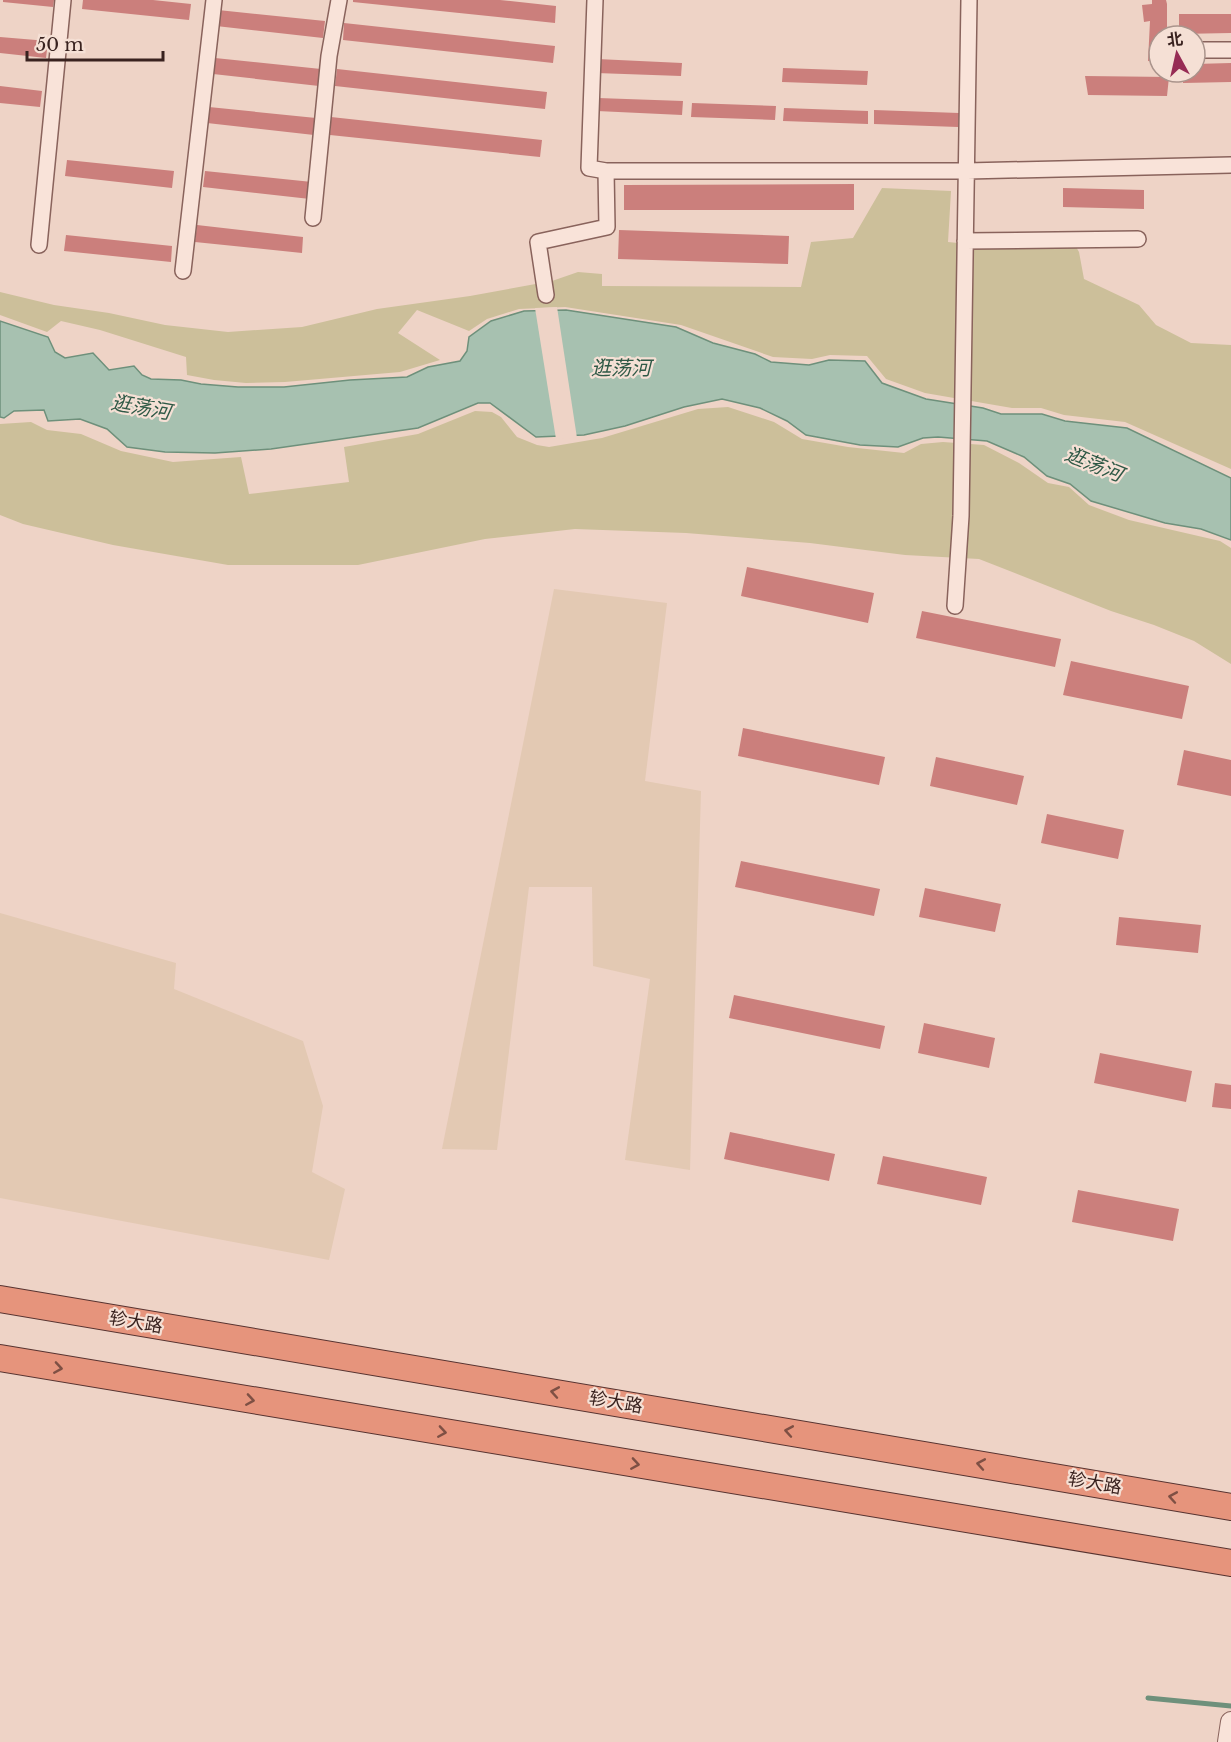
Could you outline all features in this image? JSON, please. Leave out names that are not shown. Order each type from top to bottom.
[{"type":"highway","name":"轸大路","points":[[0,1299],[1231,1507]]},
{"type":"highway","points":[[0,1358],[1231,1563]]},
{"type":"street","points":[[39,244],[63,0]]},
{"type":"street","points":[[183,271],[214,0]]},
{"type":"street","points":[[314,218],[329,56],[339,0]]},
{"type":"street","points":[[596,0],[589,168],[606,171],[966,171],[1231,165]]},
{"type":"street","points":[[956,606],[961,489],[969,0]]},
{"type":"street","points":[[1207,50],[1231,50]]},
{"type":"street","points":[[546,295],[538,242],[607,227],[606,171]]},
{"type":"street","points":[[965,241],[1138,239]]},
{"type":"street","points":[[1228,1742],[1231,1722]]},
{"type":"shaded area","points":[[882,188],[951,191],[948,242],[978,245],[1075,245],[1079,252],[1084,279],[1139,305],[1156,325],[1191,343],[1231,345],[1231,469],[1125,422],[1064,415],[1041,408],[1012,408],[925,393],[886,379],[867,356],[830,355],[812,359],[773,357],[681,325],[565,307],[519,309],[487,319],[469,331],[417,310],[398,333],[440,360],[400,372],[246,383],[187,375],[186,357],[100,330],[61,321],[47,332],[0,315],[0,292],[54,305],[109,313],[165,325],[228,332],[302,327],[377,309],[470,296],[552,281],[578,272],[602,274],[602,286],[801,287],[811,242],[853,238]]},
{"type":"shaded area","points":[[728,407],[774,422],[802,439],[848,447],[904,453],[921,444],[943,442],[984,445],[1019,463],[1048,483],[1069,487],[1089,505],[1129,520],[1220,541],[1231,548],[1231,664],[1194,641],[979,559],[905,555],[810,543],[686,533],[575,529],[485,539],[358,565],[228,565],[113,545],[23,524],[0,515],[0,424],[31,422],[47,430],[81,434],[121,451],[173,462],[241,457],[249,494],[349,482],[344,447],[418,434],[475,411],[492,412],[501,417],[517,437],[549,447],[602,438],[698,409]]},
{"type":"shaded area","points":[[554,589],[667,603],[645,781],[701,791],[690,1170],[625,1160],[650,979],[593,966],[592,887],[529,887],[497,1150],[442,1149]]},
{"type":"shaded area","points":[[0,913],[176,963],[174,989],[303,1041],[323,1106],[312,1172],[345,1189],[329,1260],[0,1198]]},
{"type":"water","name":"逛荡河","points":[[566,310],[676,327],[713,343],[755,354],[771,362],[809,365],[829,360],[865,361],[882,383],[926,399],[983,408],[1001,414],[1042,414],[1065,421],[1127,428],[1231,478],[1231,540],[1201,529],[1165,523],[1091,501],[1070,484],[1047,476],[1024,457],[987,441],[938,437],[923,438],[898,447],[860,445],[806,435],[787,421],[760,408],[722,399],[684,407],[625,426],[584,435],[536,437],[490,403],[478,403],[418,428],[271,449],[215,453],[165,452],[127,447],[107,429],[80,419],[48,421],[44,410],[14,411],[4,418],[0,417],[0,321],[48,337],[55,352],[65,358],[93,353],[109,370],[134,366],[142,375],[151,379],[238,387],[284,387],[407,377],[428,367],[460,361],[467,351],[469,337],[491,321],[524,311]]},
{"type":"pier","points":[[557,307],[577,438],[556,439],[535,308]]},
{"type":"building","points":[[3,0],[54,0],[53,7],[3,2]]},
{"type":"building","points":[[83,0],[153,0],[191,4],[189,20],[82,9]]},
{"type":"building","points":[[353,0],[500,0],[556,6],[555,23],[353,2]]},
{"type":"building","points":[[1152,0],[1166,0],[1167,24],[1144,22],[1142,5],[1152,4]]},
{"type":"building","points":[[218,10],[325,21],[323,38],[216,26]]},
{"type":"building","points":[[1179,14],[1231,14],[1231,33],[1207,33],[1207,24],[1179,24]]},
{"type":"building","points":[[344,23],[555,46],[553,63],[343,40]]},
{"type":"building","points":[[0,37],[48,41],[46,58],[0,53]]},
{"type":"building","points":[[215,58],[321,69],[319,86],[213,74]]},
{"type":"building","points":[[597,59],[682,63],[681,76],[596,73]]},
{"type":"building","points":[[1231,63],[1231,82],[1207,82],[1207,64]]},
{"type":"building","points":[[783,68],[868,71],[867,85],[782,82]]},
{"type":"building","points":[[337,69],[547,92],[545,109],[335,86]]},
{"type":"building","points":[[1085,76],[1147,77],[1147,84],[1168,84],[1167,96],[1088,95]]},
{"type":"building","points":[[0,86],[42,91],[40,107],[0,103]]},
{"type":"building","points":[[598,98],[683,101],[682,115],[597,111]]},
{"type":"building","points":[[692,103],[776,106],[775,120],[691,117]]},
{"type":"building","points":[[209,107],[316,118],[314,135],[207,123]]},
{"type":"building","points":[[784,108],[868,111],[868,124],[783,121]]},
{"type":"building","points":[[874,110],[959,113],[958,127],[874,124]]},
{"type":"building","points":[[331,117],[542,140],[540,157],[330,135]]},
{"type":"building","points":[[67,160],[174,171],[172,188],[65,176]]},
{"type":"building","points":[[205,171],[312,182],[310,199],[203,187]]},
{"type":"building","points":[[854,184],[854,210],[624,210],[624,185]]},
{"type":"building","points":[[1063,188],[1144,190],[1144,209],[1063,207]]},
{"type":"building","points":[[197,225],[303,237],[302,253],[195,242]]},
{"type":"building","points":[[619,230],[789,236],[788,264],[618,259]]},
{"type":"building","points":[[66,235],[172,246],[171,262],[64,251]]},
{"type":"building","points":[[747,567],[874,593],[868,623],[741,596]]},
{"type":"building","points":[[922,611],[1061,639],[1055,667],[916,638]]},
{"type":"building","points":[[1071,661],[1189,686],[1182,719],[1063,695]]},
{"type":"building","points":[[743,728],[885,757],[879,785],[738,756]]},
{"type":"building","points":[[1184,750],[1231,760],[1231,796],[1177,785]]},
{"type":"building","points":[[936,757],[1024,776],[1017,805],[930,786]]},
{"type":"building","points":[[1047,814],[1124,830],[1118,859],[1041,843]]},
{"type":"building","points":[[741,861],[880,889],[874,916],[735,887]]},
{"type":"building","points":[[925,888],[1001,904],[995,932],[919,917]]},
{"type":"building","points":[[1119,917],[1201,925],[1198,953],[1116,945]]},
{"type":"building","points":[[734,995],[885,1026],[880,1049],[729,1018]]},
{"type":"building","points":[[924,1023],[995,1038],[989,1068],[918,1053]]},
{"type":"building","points":[[1100,1053],[1192,1071],[1186,1102],[1094,1083]]},
{"type":"building","points":[[1215,1083],[1231,1085],[1231,1109],[1212,1107]]},
{"type":"building","points":[[730,1132],[835,1154],[829,1181],[724,1159]]},
{"type":"building","points":[[883,1156],[987,1177],[981,1205],[877,1184]]},
{"type":"building","points":[[1078,1190],[1179,1209],[1173,1241],[1072,1222]]},
{"type":"waterway","points":[[1148,1698],[1231,1706]]}]
